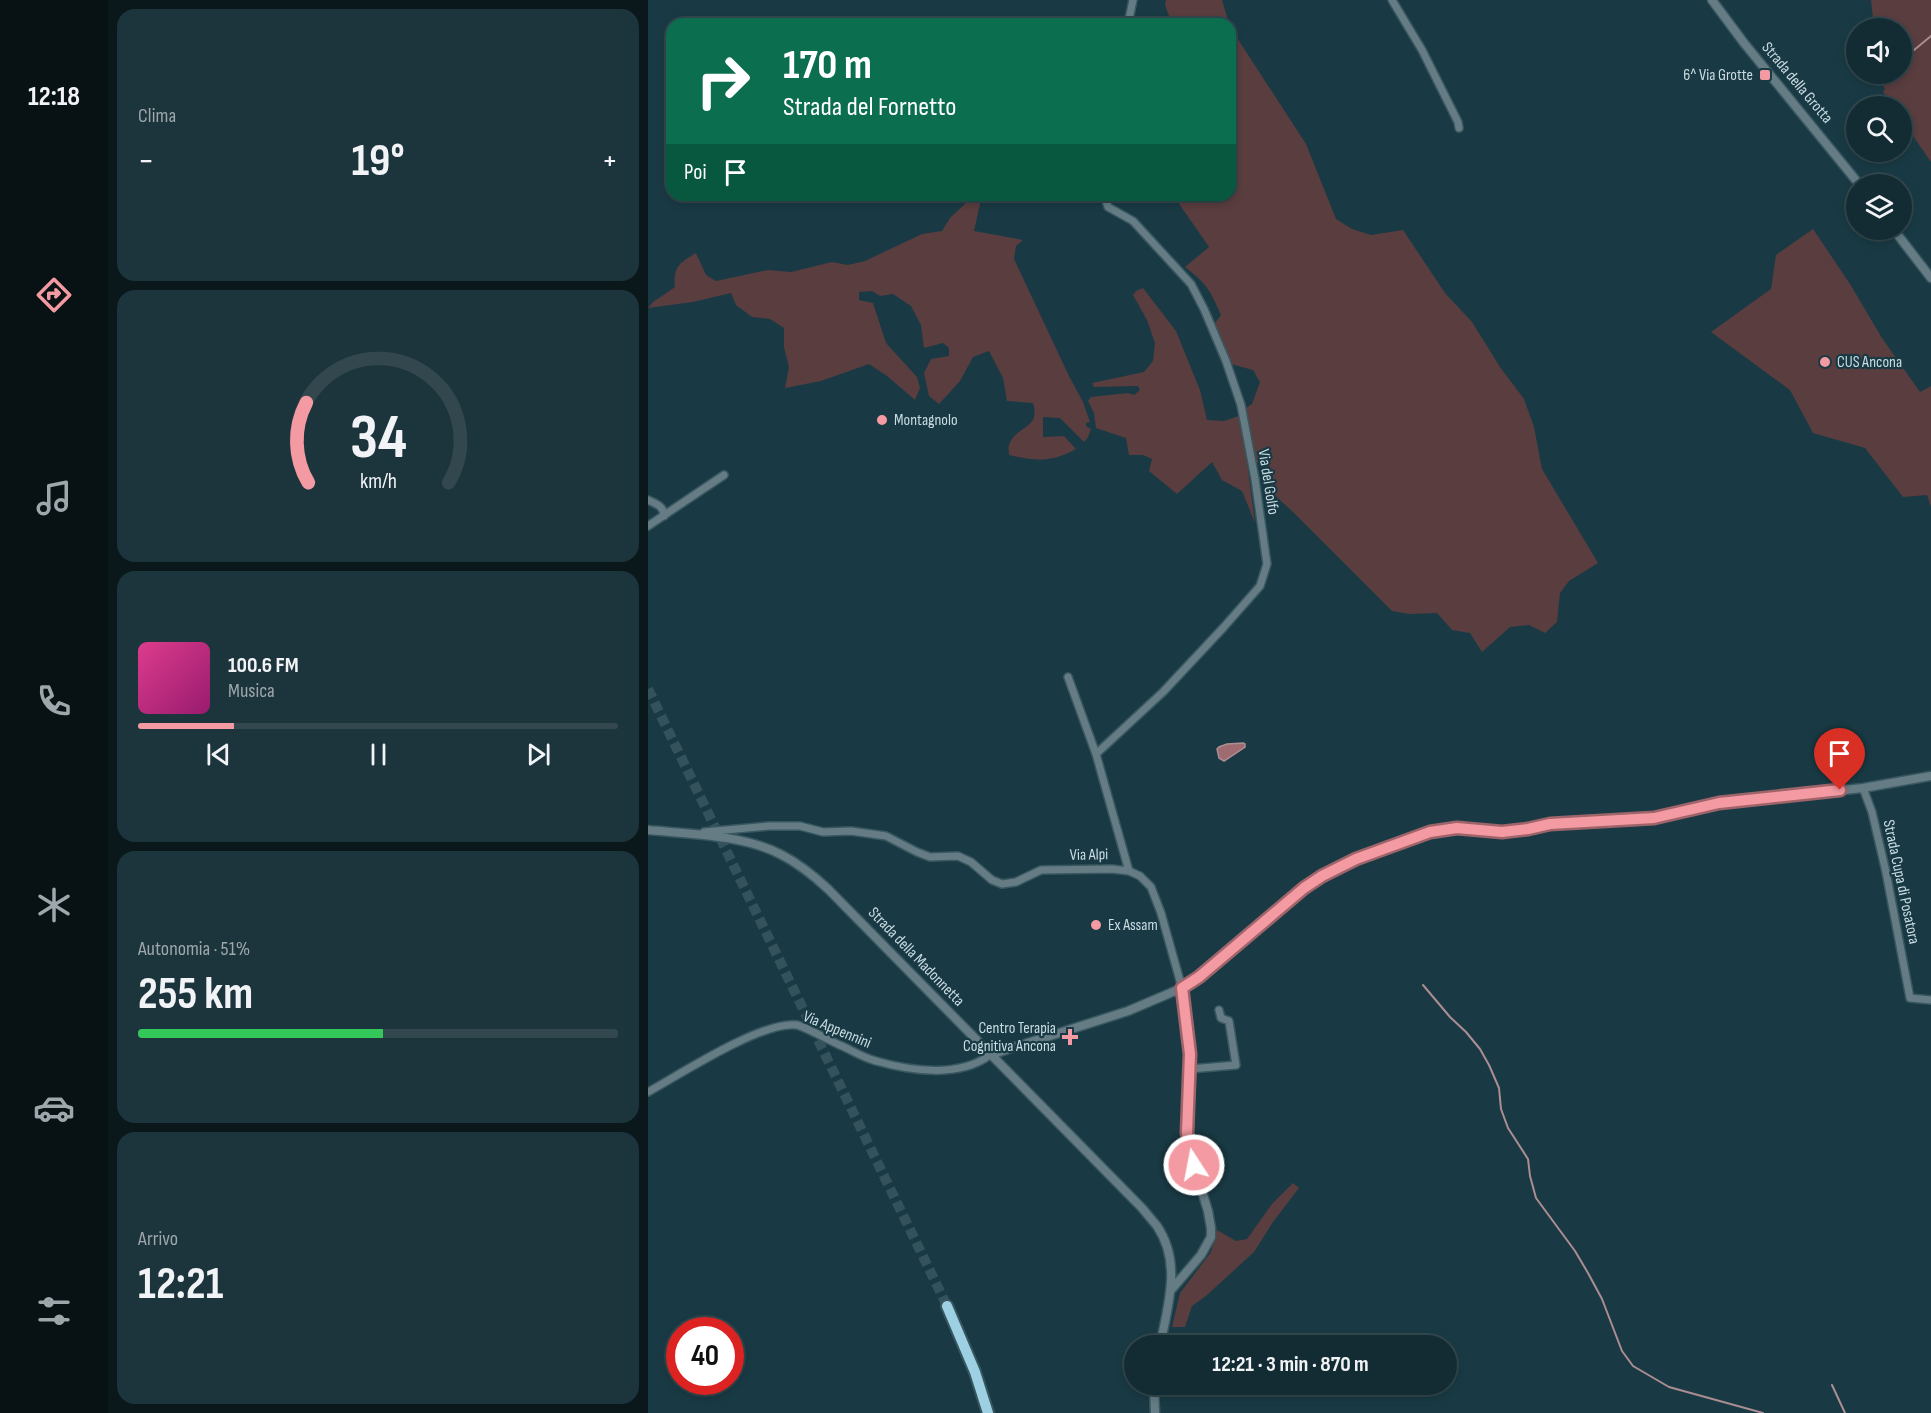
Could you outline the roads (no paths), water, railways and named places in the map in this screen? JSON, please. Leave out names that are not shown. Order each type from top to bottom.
[{"type":"highway","points":[[947,1306],[975,1372],[986,1409]]},
{"type":"street","points":[[1129,18],[1133,0]]},
{"type":"street","points":[[1392,0],[1422,50],[1459,128]]},
{"type":"street","name":"Strada della Grotta","points":[[1712,0],[1744,43],[1851,174]]},
{"type":"street","name":"Via del Golfo","points":[[1096,754],[1163,692],[1223,628],[1260,586],[1267,564],[1255,479],[1241,405],[1226,360],[1204,309],[1191,284],[1133,221],[1108,207],[1106,201]]},
{"type":"street","points":[[1902,240],[1931,278]]},
{"type":"street","points":[[648,526],[724,475]]},
{"type":"street","points":[[648,500],[661,507],[664,516]]},
{"type":"street","points":[[1068,678],[1096,754],[1129,871]]},
{"type":"street","points":[[990,1055],[1128,1011],[1182,988],[1199,977],[1304,888],[1322,876],[1356,859],[1430,832],[1457,828],[1502,832],[1550,824],[1654,818],[1719,803],[1863,788],[1931,776]]},
{"type":"street","name":"Strada Cupa di Posatora","points":[[1863,788],[1872,812],[1886,872],[1910,998],[1931,1000]]},
{"type":"street","name":"Via Alpi","points":[[688,834],[769,826],[800,826],[822,832],[851,831],[886,836],[930,856],[958,856],[971,861],[992,880],[1002,884],[1016,882],[1041,870],[1112,868],[1140,876],[1151,887],[1161,913],[1182,988],[1190,1069],[1187,1133],[1208,1211],[1211,1237],[1201,1255],[1172,1289]]},
{"type":"street","name":"Strada della Madonnetta","points":[[648,830],[719,838],[760,846],[778,853],[811,873],[828,889],[1142,1208],[1157,1227],[1167,1246],[1171,1264],[1172,1289],[1162,1335]]},
{"type":"street","points":[[1190,1069],[1236,1065],[1229,1021],[1221,1018],[1219,1010]]},
{"type":"street","name":"Via Appennini","points":[[648,1092],[740,1040],[777,1027],[797,1025],[874,1061],[927,1071],[967,1067],[981,1062],[990,1055]]},
{"type":"street","points":[[1154,1395],[1155,1413]]},
{"type":"waterway","points":[[1912,52],[1931,36]]},
{"type":"waterway","points":[[1423,985],[1466,1032],[1489,1065],[1499,1088],[1501,1109],[1508,1128],[1528,1159],[1536,1198],[1575,1251],[1588,1273],[1602,1299],[1622,1351],[1633,1366],[1669,1387],[1763,1413]]},
{"type":"waterway","points":[[1832,1385],[1845,1413]]},
{"type":"tunnel","points":[[648,689],[947,1306]]},
{"type":"place","name":"6^ Via Grotte","points":[[1765,75]]},
{"type":"place","name":"CUS Ancona","points":[[1825,362]]},
{"type":"place","name":"Montagnolo","points":[[882,420]]},
{"type":"place","name":"Ex Assam","points":[[1096,925]]},
{"type":"place","name":"Centro Terapia Cognitiva Ancona","points":[[1070,1037]]}]
